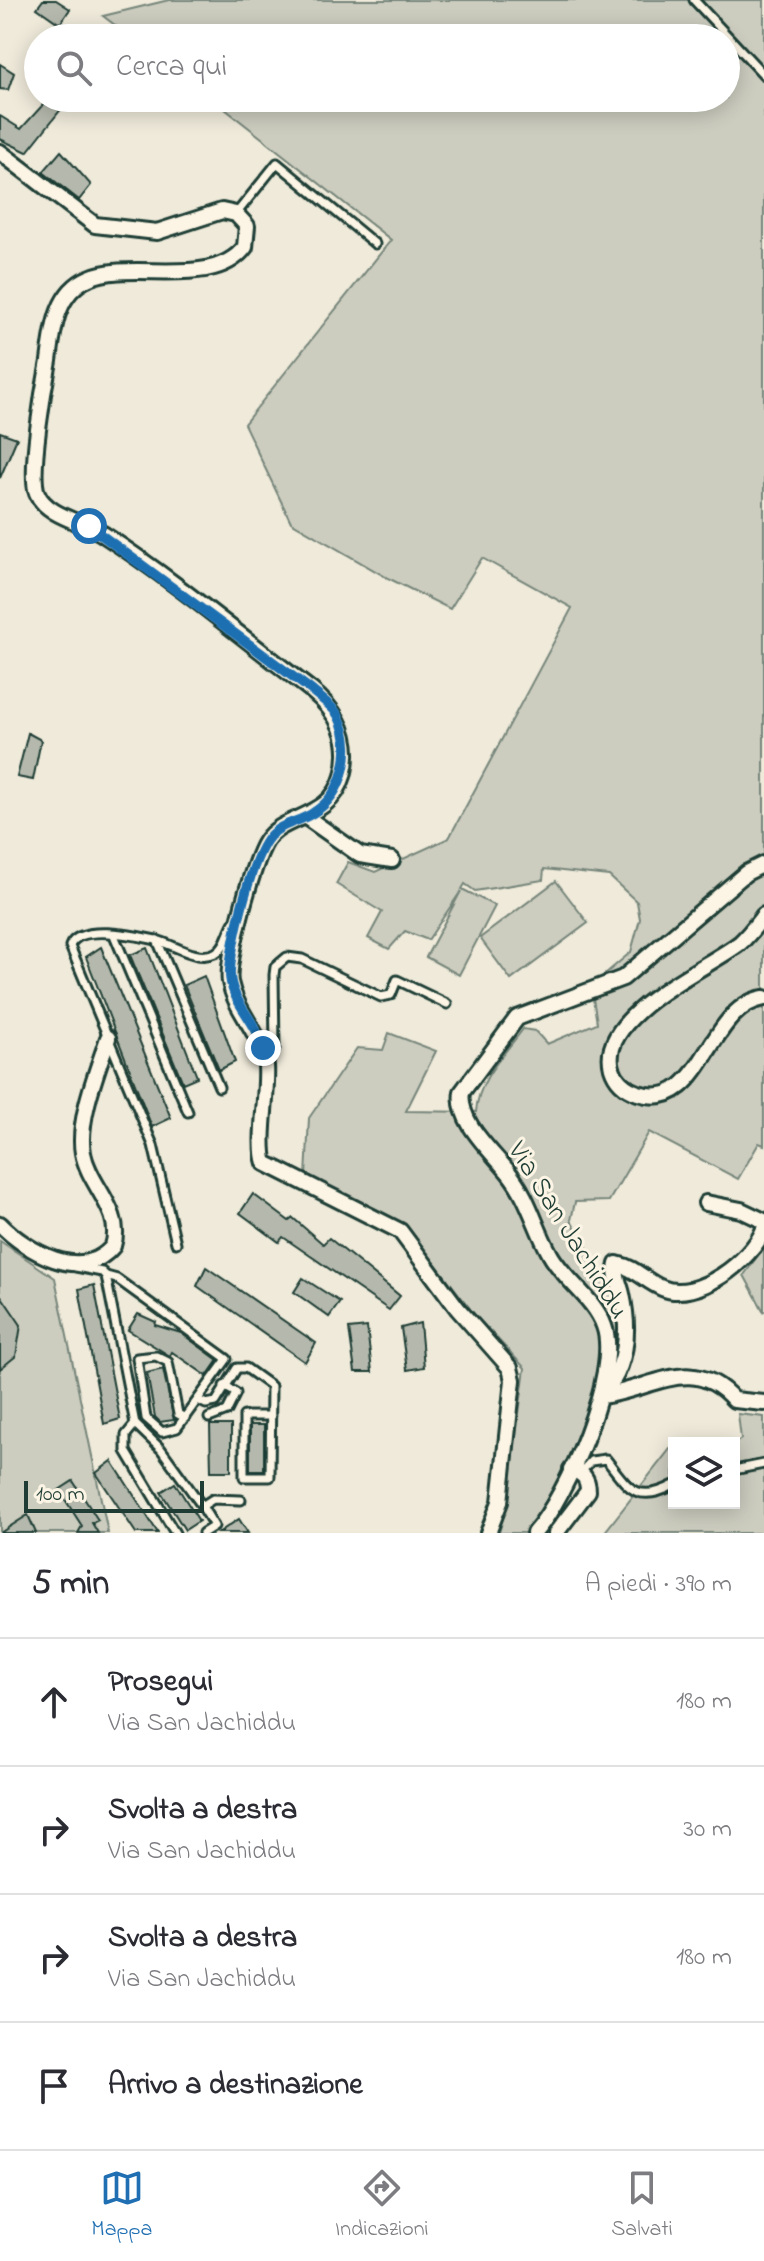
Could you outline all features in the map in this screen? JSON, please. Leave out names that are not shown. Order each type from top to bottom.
[{"type":"street","points":[[0,152],[95,225],[157,232],[213,212],[236,214],[247,226],[248,238],[242,252],[233,258],[196,269],[96,276],[67,295],[54,329],[43,400],[36,487],[51,509],[108,538],[335,712],[343,736],[342,780],[326,802],[306,817],[280,828],[267,839],[254,868],[230,966],[230,982],[263,1048],[267,1092],[265,1163],[400,1231],[458,1309],[510,1368],[513,1380],[500,1502],[488,1533]]},
{"type":"street","points":[[306,817],[360,855],[392,860]]},
{"type":"street","name":"Via San Jachiddu","points":[[534,1533],[576,1470],[601,1396],[609,1351],[603,1322],[556,1265],[524,1194],[464,1114],[462,1092],[517,1018],[614,984],[746,873],[764,864]]},
{"type":"street","points":[[764,915],[743,941],[659,996],[621,1027],[612,1041],[613,1071],[618,1080],[635,1092],[656,1095],[679,1088],[734,1010],[764,998]]},
{"type":"street","points":[[0,1224],[33,1251],[65,1262],[102,1256],[116,1238],[113,1215],[94,1182],[83,1151],[92,1087],[108,1038]]},
{"type":"street","points":[[706,1203],[741,1210],[764,1221]]},
{"type":"street","points":[[601,1396],[616,1380],[627,1334],[622,1291],[615,1272],[617,1264],[630,1266],[660,1288],[674,1291],[700,1288],[720,1278],[760,1238],[764,1229]]},
{"type":"street","points":[[601,1396],[628,1393],[673,1376],[697,1376],[721,1385],[734,1400],[764,1403]]},
{"type":"street","points":[[556,1533],[584,1500],[588,1482],[576,1470]]},
{"type":"lane","points":[[694,0],[716,24]]},
{"type":"lane","points":[[740,49],[764,75]]},
{"type":"lane","points":[[236,214],[277,163],[375,244]]},
{"type":"lane","points":[[176,1243],[153,1145],[70,946],[72,940],[84,933],[157,940],[201,956],[214,954],[222,948],[233,923],[242,916]]},
{"type":"lane","points":[[114,935],[188,1112]]},
{"type":"lane","points":[[157,940],[219,1087]]},
{"type":"lane","points":[[263,1048],[275,1048],[275,967],[287,957],[302,959],[381,997],[391,995],[397,980],[447,1004]]},
{"type":"lane","points":[[65,1262],[117,1279],[227,1359],[185,1418],[177,1428],[162,1432],[146,1418],[137,1358],[156,1356],[168,1362],[178,1414],[185,1418]]},
{"type":"lane","points":[[106,1276],[135,1424],[161,1449],[202,1506],[214,1526],[203,1533]]},
{"type":"lane","points":[[198,1400],[206,1404],[216,1402],[237,1368],[246,1368],[271,1386],[271,1416],[270,1477],[244,1477],[244,1416],[271,1416]]},
{"type":"lane","points":[[209,1418],[227,1411],[236,1393],[224,1386]]},
{"type":"lane","points":[[135,1424],[126,1435],[126,1451],[175,1533]]},
{"type":"lane","points":[[576,1470],[591,1461],[606,1459],[625,1486],[642,1494],[659,1493],[668,1488]]},
{"type":"lane","points":[[740,1469],[764,1464]]},
{"type":"lane","points":[[202,1506],[213,1499],[241,1500]]},
{"type":"shaded area","points":[[169,0],[764,0],[764,1145],[759,1143],[738,1179],[649,1132],[609,1201],[575,1202],[571,1220],[618,1301],[620,1340],[611,1382],[555,1494],[525,1533],[499,1533],[507,1504],[525,1368],[475,1315],[409,1229],[306,1177],[309,1118],[357,1048],[383,1050],[389,1033],[436,1051],[406,1111],[476,1112],[487,1078],[523,1029],[535,1031],[547,1044],[597,1023],[591,986],[631,952],[640,919],[637,902],[609,876],[544,869],[543,880],[475,891],[465,884],[462,889],[495,906],[459,975],[426,957],[461,891],[428,940],[405,931],[389,949],[368,938],[382,912],[336,884],[348,862],[375,872],[449,838],[572,608],[482,558],[450,609],[386,577],[291,522],[244,424],[391,240],[229,112],[740,112],[740,24],[114,24],[103,16]]},
{"type":"shaded area","points":[[556,881],[588,923],[511,980],[480,938]]},
{"type":"shaded area","points":[[0,1241],[55,1278],[108,1533],[0,1533]]},
{"type":"shaded area","points":[[764,1247],[764,1312],[744,1275]]},
{"type":"shaded area","points":[[738,1414],[764,1417],[764,1533],[604,1533],[668,1452],[668,1509],[740,1509],[741,1439]]},
{"type":"building","points":[[43,0],[56,0],[70,9],[60,24],[37,8]]},
{"type":"building","points":[[0,64],[14,73],[8,90],[0,89]]},
{"type":"building","points":[[36,112],[59,112],[27,152],[0,139],[0,116],[21,129]]},
{"type":"building","points":[[61,151],[91,185],[79,200],[43,172]]},
{"type":"building","points":[[0,432],[17,438],[0,478]]},
{"type":"building","points":[[28,733],[41,740],[33,780],[17,777]]},
{"type":"building","points":[[101,947],[171,1118],[152,1127],[86,957]]},
{"type":"building","points":[[147,948],[197,1077],[183,1083],[130,955]]},
{"type":"building","points":[[204,976],[235,1062],[219,1070],[184,985]]},
{"type":"building","points":[[253,1194],[289,1221],[293,1218],[323,1244],[329,1238],[400,1296],[389,1310],[283,1237],[279,1242],[240,1213]]},
{"type":"building","points":[[206,1267],[316,1343],[305,1362],[197,1286]]},
{"type":"building","points":[[303,1278],[340,1302],[329,1317],[294,1292]]},
{"type":"building","points":[[94,1285],[120,1419],[104,1424],[79,1289]]},
{"type":"building","points":[[0,1294],[21,1325],[16,1356],[0,1369]]},
{"type":"building","points":[[138,1314],[156,1322],[155,1325],[181,1333],[218,1360],[207,1376],[172,1352],[170,1356],[128,1330]]},
{"type":"building","points":[[420,1323],[424,1367],[407,1370],[401,1328]]},
{"type":"building","points":[[367,1327],[372,1372],[355,1372],[349,1329]]},
{"type":"building","points":[[163,1369],[174,1420],[160,1422],[155,1417],[147,1373]]},
{"type":"building","points":[[210,1425],[231,1425],[231,1471],[211,1471]]},
{"type":"building","points":[[250,1425],[264,1425],[264,1470],[250,1470]]},
{"type":"building","points":[[112,1461],[158,1533],[136,1533],[96,1473]]},
{"type":"building","points":[[73,1481],[98,1520],[92,1523],[98,1533],[78,1533],[82,1526],[59,1490]]},
{"type":"building","points":[[175,1483],[199,1521],[185,1530],[161,1492]]},
{"type":"building","points":[[28,1515],[36,1533],[0,1533]]},
{"type":"building","points":[[239,1519],[248,1533],[218,1533]]},
{"type":"route","points":[[89,526],[311,690],[338,715],[345,760],[342,780],[320,809],[280,828],[267,839],[254,868],[234,947],[230,982],[263,1048]]}]
